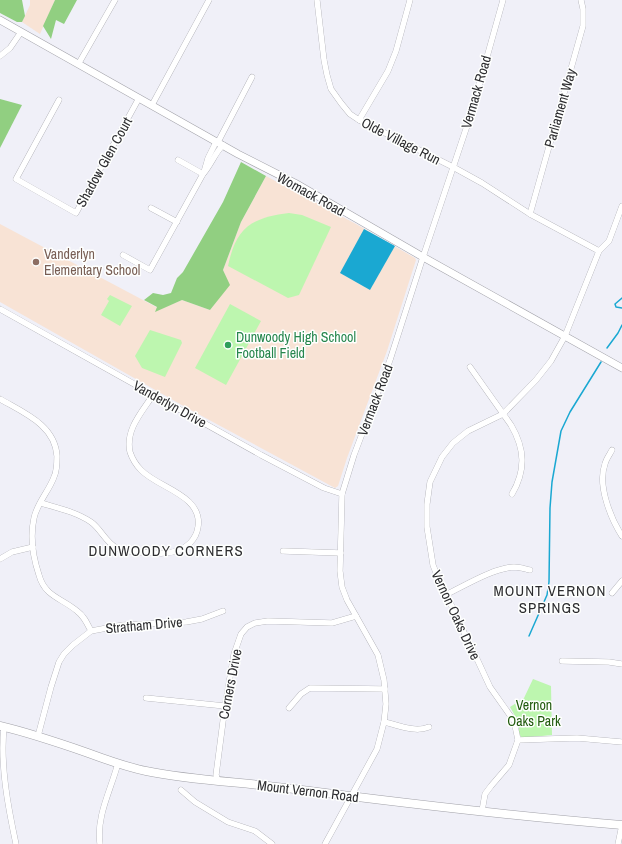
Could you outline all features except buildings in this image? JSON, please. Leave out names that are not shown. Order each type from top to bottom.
[{"type":"main road","name":"Mount Vernon Road","points":[[2,727],[38,736],[118,764],[158,773],[218,781],[292,788],[350,797],[622,825]]},
{"type":"street","points":[[79,63],[115,0]]},
{"type":"street","points":[[152,105],[210,0]]},
{"type":"street","name":"Olde Village Run","points":[[317,0],[324,60],[331,89],[340,103],[350,114],[359,120],[453,167],[482,183],[530,214],[599,251]]},
{"type":"street","points":[[359,120],[388,71],[396,51],[410,0]]},
{"type":"street","name":"Vermack Road","points":[[325,844],[377,749],[384,722],[386,704],[384,680],[378,655],[347,600],[342,587],[340,571],[342,494],[352,461],[390,360],[471,114],[503,0]]},
{"type":"street","name":"Parliament Way","points":[[530,214],[583,26],[583,9],[581,0]]},
{"type":"street","name":"Womack Road","points":[[0,20],[219,143],[295,183],[423,257],[622,368]]},
{"type":"street","points":[[0,56],[14,44],[21,32]]},
{"type":"street","points":[[123,255],[150,270],[203,174],[208,158],[215,151],[252,77]]},
{"type":"street","name":"Shadow Glen Court","points":[[59,100],[16,179],[76,213],[139,98]]},
{"type":"street","points":[[215,151],[219,143]]},
{"type":"street","points":[[178,160],[203,174]]},
{"type":"street","name":"Vernon Oaks Drive","points":[[518,740],[514,722],[490,687],[456,617],[448,594],[438,578],[433,565],[427,527],[427,504],[430,482],[442,457],[453,443],[468,431],[503,414],[536,380],[551,361],[566,336],[599,251],[609,241],[622,206]]},
{"type":"street","points":[[151,208],[177,222]]},
{"type":"street","name":"Vanderlyn Drive","points":[[0,309],[153,395],[324,488],[342,494]]},
{"type":"street","points":[[470,367],[517,435],[522,452],[521,474],[518,484],[512,494]]},
{"type":"street","points":[[40,503],[72,512],[84,518],[98,528],[111,544],[124,550],[164,554],[176,552],[194,540],[197,533],[198,523],[196,512],[192,506],[179,493],[149,477],[141,470],[131,454],[129,445],[130,433],[134,424],[153,395]]},
{"type":"street","points":[[0,399],[30,416],[49,432],[55,443],[57,463],[55,477],[44,494],[34,516],[33,548],[42,584],[58,599],[78,611],[91,631]]},
{"type":"street","points":[[612,450],[604,464],[604,489],[606,502],[612,519],[622,536]]},
{"type":"street","points":[[0,559],[12,552],[33,548]]},
{"type":"street","points":[[283,552],[341,553]]},
{"type":"street","points":[[448,594],[488,574],[517,567],[530,570]]},
{"type":"street","points":[[612,593],[622,581]]},
{"type":"street","name":"Stratham Drive","points":[[38,736],[59,662],[64,654],[73,645],[91,631],[123,625],[186,622],[223,611]]},
{"type":"street","name":"Corners Drive","points":[[218,781],[216,775],[225,706],[234,654],[241,634],[247,627],[255,623],[268,621],[332,623],[356,616]]},
{"type":"street","points":[[562,661],[608,662],[622,664]]},
{"type":"street","points":[[288,708],[301,694],[310,688],[385,689]]},
{"type":"street","points":[[146,698],[225,706]]},
{"type":"street","points":[[384,722],[416,729],[425,729],[429,727]]},
{"type":"street","points":[[2,727],[0,753],[1,775],[16,844]]},
{"type":"street","points":[[482,811],[485,794],[510,765],[518,740],[577,738],[622,742]]},
{"type":"street","points":[[100,844],[98,833],[100,819],[118,764]]},
{"type":"street","points":[[181,790],[195,802],[228,822],[256,830],[272,844]]},
{"type":"street","points":[[618,844],[622,825]]},
{"type":"shaded area","points":[[30,0],[55,0],[40,34],[22,22],[30,5]]},
{"type":"shaded area","points":[[266,176],[356,224],[415,258],[416,260],[387,351],[338,486],[335,488],[187,408],[0,302],[0,224],[158,308],[155,311],[182,300],[210,310],[229,285],[223,270],[241,222]]},
{"type":"green space","points":[[0,0],[22,0],[25,16],[22,22],[17,22],[0,13]]},
{"type":"green space","points":[[55,0],[77,0],[64,24],[56,20],[51,39],[43,26]]},
{"type":"green space","points":[[0,99],[22,105],[0,148]]},
{"type":"green space","points":[[241,162],[266,176],[241,222],[223,270],[230,285],[210,310],[182,300],[155,312],[157,307],[144,300],[153,293],[163,295],[171,293],[177,278],[183,272],[223,202]]},
{"type":"green space","points":[[289,213],[302,215],[331,227],[299,295],[288,298],[228,266],[235,242],[247,227],[264,218]]},
{"type":"green space","points":[[110,295],[132,306],[120,326],[101,315],[109,301],[107,299]]},
{"type":"green space","name":"Dunwoody High School Football Field","points":[[230,304],[261,321],[226,385],[195,368]]},
{"type":"green space","points":[[150,330],[181,340],[182,343],[165,377],[142,368],[135,356]]},
{"type":"green space","name":"Vernon Oaks Park","points":[[533,679],[551,686],[552,735],[522,738],[519,734],[519,723],[510,707],[524,698]]},
{"type":"water","points":[[364,229],[395,246],[370,290],[340,273]]},
{"type":"waterway","points":[[622,298],[615,304],[616,307],[622,308]]},
{"type":"waterway","points":[[607,348],[622,325]]},
{"type":"waterway","points":[[529,636],[547,595],[549,582],[550,508],[552,482],[561,431],[570,412],[601,362]]},
{"type":"place","name":"Vanderlyn Elementary School","points":[[36,262]]},
{"type":"place","name":"Dunwoody High School Football Field","points":[[228,345]]},
{"type":"district","name":"DUNWOODY CORNERS","points":[[166,550]]},
{"type":"district","name":"MOUNT VERNON SPRINGS","points":[[550,598]]}]
